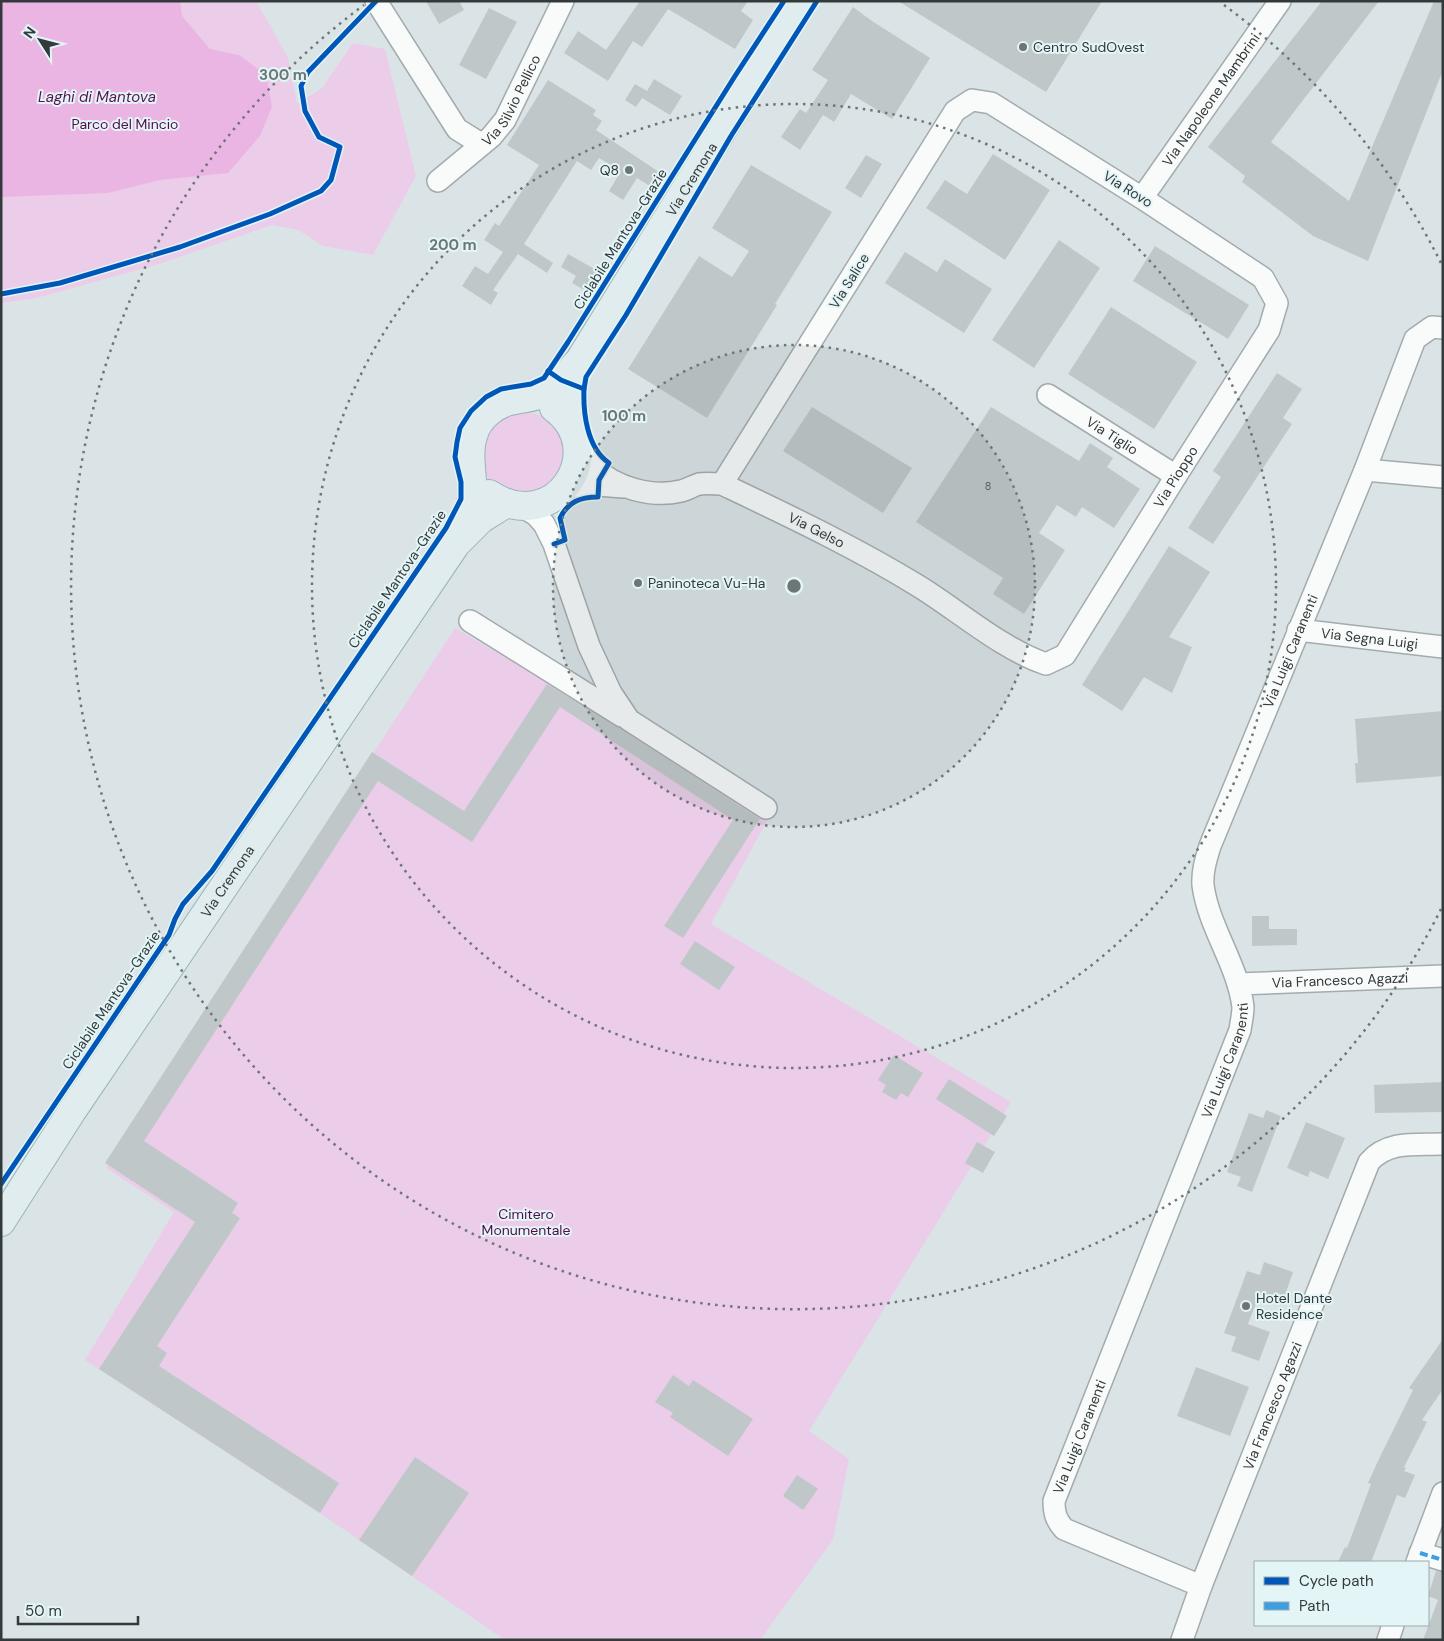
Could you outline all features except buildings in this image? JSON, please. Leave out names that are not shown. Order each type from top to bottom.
[{"type":"main road","name":"Via Cremona","points":[[1,1222],[72,1111],[456,544],[481,518],[514,505],[544,503],[560,492],[573,474],[577,460],[567,407],[571,384],[581,358],[802,1]]},
{"type":"main road","name":"Via Cremona","points":[[456,544],[468,515],[472,498],[470,448],[474,432],[482,419],[494,408],[508,401],[540,395],[554,386],[581,358]]},
{"type":"main road","name":"Via Cremona","points":[[525,399],[541,402],[556,409],[572,433]]},
{"type":"main road","name":"Via Cremona","points":[[471,464],[478,481],[490,495],[514,505]]},
{"type":"street","points":[[376,1],[457,129],[481,144]]},
{"type":"street","name":"Via Silvio Pellico","points":[[438,181],[481,144],[491,138],[505,120],[563,1]]},
{"type":"street","name":"Via Napoleone Mambrini","points":[[1142,198],[1280,1]]},
{"type":"street","name":"Via Salice","points":[[722,484],[955,111],[972,100],[991,103]]},
{"type":"street","name":"Via Rovo","points":[[991,103],[1142,198],[1263,278]]},
{"type":"street","name":"Via Pioppo","points":[[1046,664],[1065,655],[1269,330],[1277,303],[1263,278]]},
{"type":"street","name":"Via Luigi Caranenti","points":[[1201,1586],[1064,1529],[1054,1512],[1054,1501],[1240,1030],[1243,1009],[1238,984],[1206,902],[1203,883],[1204,866],[1210,846],[1365,470],[1415,339],[1432,327],[1443,328]]},
{"type":"street","name":"Via Tiglio","points":[[1048,395],[1176,476]]},
{"type":"street","name":"Via Gelso","points":[[572,433],[595,467],[628,488],[650,492],[680,492],[699,484],[722,484],[856,549],[920,587],[1026,657],[1046,664]]},
{"type":"street","points":[[1365,470],[1443,477]]},
{"type":"street","points":[[554,544],[550,517],[560,492],[598,485],[628,488]]},
{"type":"street","points":[[514,505],[536,515],[544,524],[554,544],[589,646],[611,693],[629,720]]},
{"type":"street","points":[[470,621],[766,808]]},
{"type":"street","name":"Via Segna Luigi","points":[[1298,630],[1443,647]]},
{"type":"street","name":"Via Francesco Agazzi","points":[[1238,984],[1443,976]]},
{"type":"street","name":"Via Francesco Agazzi","points":[[1182,1640],[1201,1586],[1370,1162],[1376,1154],[1394,1146],[1443,1144]]},
{"type":"street","points":[[1443,1493],[1419,1558],[1443,1560]]},
{"type":"street","points":[[1388,1640],[1393,1626]]},
{"type":"green space","name":"Parco del Mincio","points":[[1,1],[256,1],[288,57],[297,104],[322,88],[353,43],[385,49],[416,176],[373,255],[323,246],[298,230],[272,225],[159,264],[37,298],[1,303]]},
{"type":"green space","points":[[523,412],[537,414],[549,420],[565,442],[565,470],[533,497],[493,485],[485,473],[482,445],[488,432],[497,421],[509,414]]},
{"type":"green space","name":"Cimitero Monumentale","points":[[455,628],[555,686],[768,819],[711,924],[1011,1102],[809,1431],[849,1459],[833,1540],[760,1640],[505,1640],[330,1520],[85,1360],[174,1212],[106,1168],[373,773],[372,755]]},
{"type":"water","name":"Laghi di Mantova","points":[[1,1],[180,1],[182,16],[210,49],[239,55],[266,75],[272,107],[260,136],[228,173],[160,180],[108,193],[1,197]]},
{"type":"marked path","points":[[1420,1553],[1443,1560]]},
{"type":"cycle path","points":[[1,294],[60,283],[180,247],[270,214],[321,191],[331,180],[340,147],[319,137],[305,111],[301,86],[308,72],[376,1]]},
{"type":"cycle path","name":"Ciclabile Mantova-Grazie","points":[[1,1184],[169,935],[183,904],[212,871],[446,528],[461,499],[461,482],[455,457],[460,428],[471,411],[486,397],[501,389],[531,384],[544,378],[784,1]]},
{"type":"cycle path","points":[[584,389],[586,377],[626,315],[731,136],[817,1]]},
{"type":"cycle path","points":[[548,371],[561,380],[584,389],[584,409],[591,439],[609,463],[599,480],[598,497],[580,499],[567,508],[560,518],[565,540],[554,544]]},
{"type":"place","name":"Centro SudOvest","points":[[1023,47]]},
{"type":"place","name":"Q8","points":[[629,170]]},
{"type":"place","name":"Paninoteca Vu-Ha","points":[[638,583]]},
{"type":"place","name":"Hotel Dante Residence","points":[[1246,1306]]}]
